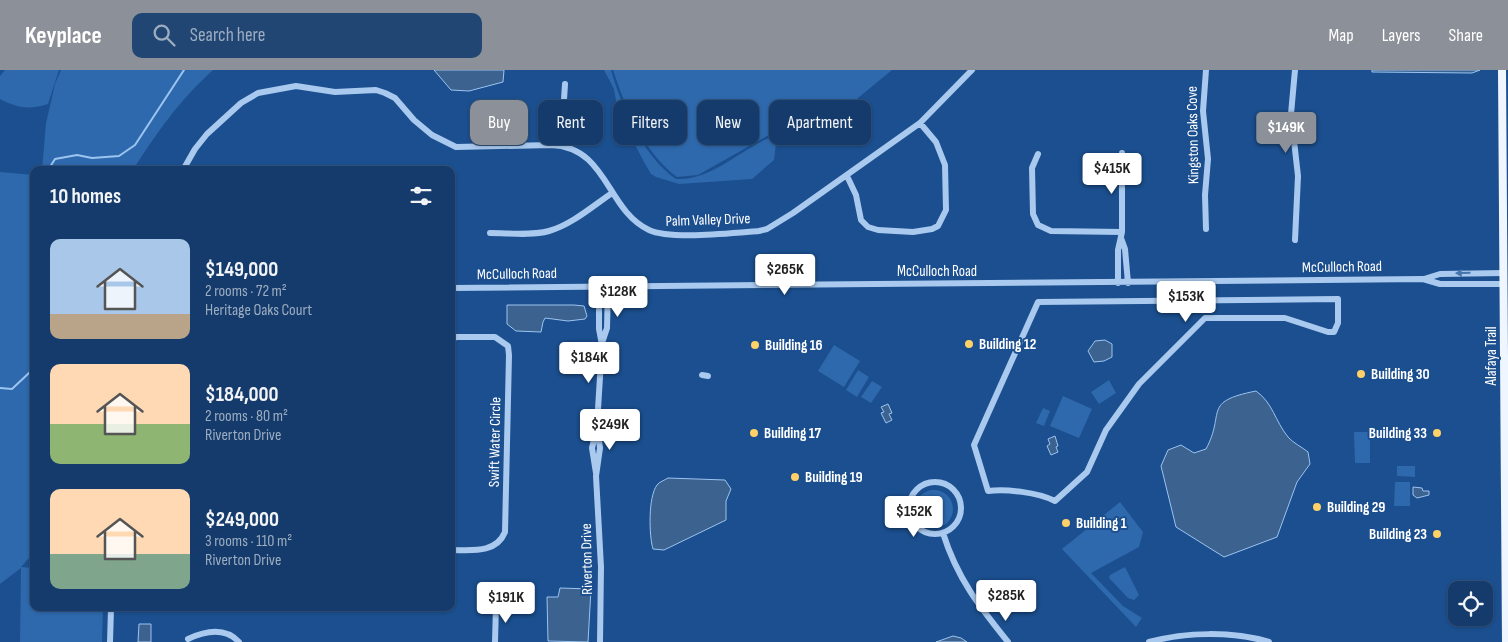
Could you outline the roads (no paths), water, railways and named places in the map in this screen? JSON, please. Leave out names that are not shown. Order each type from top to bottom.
[{"type":"main road","name":"Alafaya Trail","points":[[1502,70],[1506,273],[1506,642]]},
{"type":"main road","points":[[1502,96],[1508,103]]},
{"type":"street","name":"Palm Valley Drive","points":[[185,166],[201,141],[241,103],[258,93],[296,86],[335,92],[376,90],[395,98],[408,114],[432,135],[456,147],[561,146],[588,159],[600,170],[612,194],[636,222],[659,234],[747,232],[768,229],[847,176],[920,123],[972,70]]},
{"type":"street","name":"Kingston Oaks Cove","points":[[1206,70],[1203,111],[1208,159],[1205,195],[1206,229]]},
{"type":"street","points":[[1295,70],[1292,114],[1298,168],[1295,240]]},
{"type":"street","points":[[561,146],[565,84]]},
{"type":"street","points":[[847,176],[856,194],[860,220],[868,227],[878,230],[913,232],[932,229],[938,226],[946,210],[945,165],[936,142],[920,123]]},
{"type":"street","points":[[1118,284],[1118,260],[1122,235],[1122,153]]},
{"type":"street","points":[[1038,154],[1032,168],[1034,214],[1038,225],[1051,231],[1122,235]]},
{"type":"street","points":[[490,233],[529,234],[552,230],[612,194]]},
{"type":"street","points":[[1122,235],[1128,283]]},
{"type":"street","points":[[1118,260],[1126,260]]},
{"type":"street","name":"McCulloch Road","points":[[455,288],[1118,284],[1423,279],[1440,274],[1506,273]]},
{"type":"street","name":"McCulloch Road","points":[[1423,279],[1440,284],[1506,285]]},
{"type":"street","name":"Riverton Drive","points":[[599,287],[599,329],[602,345]]},
{"type":"street","name":"Riverton Drive","points":[[600,642],[601,566],[596,476],[592,448],[597,426],[602,345],[607,328],[608,287]]},
{"type":"street","points":[[1338,299],[1338,323],[1334,332],[1328,332],[1285,318],[1205,318],[1139,384],[1106,430],[1087,472],[1055,501],[1047,497],[998,490],[988,491],[984,484],[974,445],[1038,302],[1338,299]]},
{"type":"street","name":"Swift Water Circle","points":[[455,336],[495,337],[508,346],[509,356],[505,532],[501,542],[492,547],[479,550],[455,550]]},
{"type":"street","points":[[935,482],[944,484],[952,489],[960,502],[961,514],[957,522],[943,533],[927,533],[919,529],[910,514],[912,496],[925,484],[935,482]]},
{"type":"street","points":[[943,533],[951,558],[966,588],[1008,642]]},
{"type":"street","points":[[495,642],[496,605]]},
{"type":"street","points":[[110,642],[111,611]]},
{"type":"street","points":[[188,639],[200,633],[219,632],[232,635],[239,642]]},
{"type":"street","points":[[1149,642],[1200,635],[1252,638],[1269,642]]},
{"type":"waterway","points":[[51,166],[55,159],[77,155],[92,158],[119,156],[135,145],[184,70]]},
{"type":"waterway","points":[[0,388],[12,389],[30,372]]},
{"type":"place","name":"Building 12","points":[[969,344]]},
{"type":"place","name":"Building 16","points":[[755,345]]},
{"type":"place","name":"Building 30","points":[[1361,374]]},
{"type":"place","name":"Building 17","points":[[754,433]]},
{"type":"place","name":"Building 33","points":[[1437,433]]},
{"type":"place","name":"Building 19","points":[[795,477]]},
{"type":"place","name":"Building 29","points":[[1317,507]]},
{"type":"place","name":"Building 1","points":[[1066,523]]},
{"type":"place","name":"Building 23","points":[[1437,534]]}]
